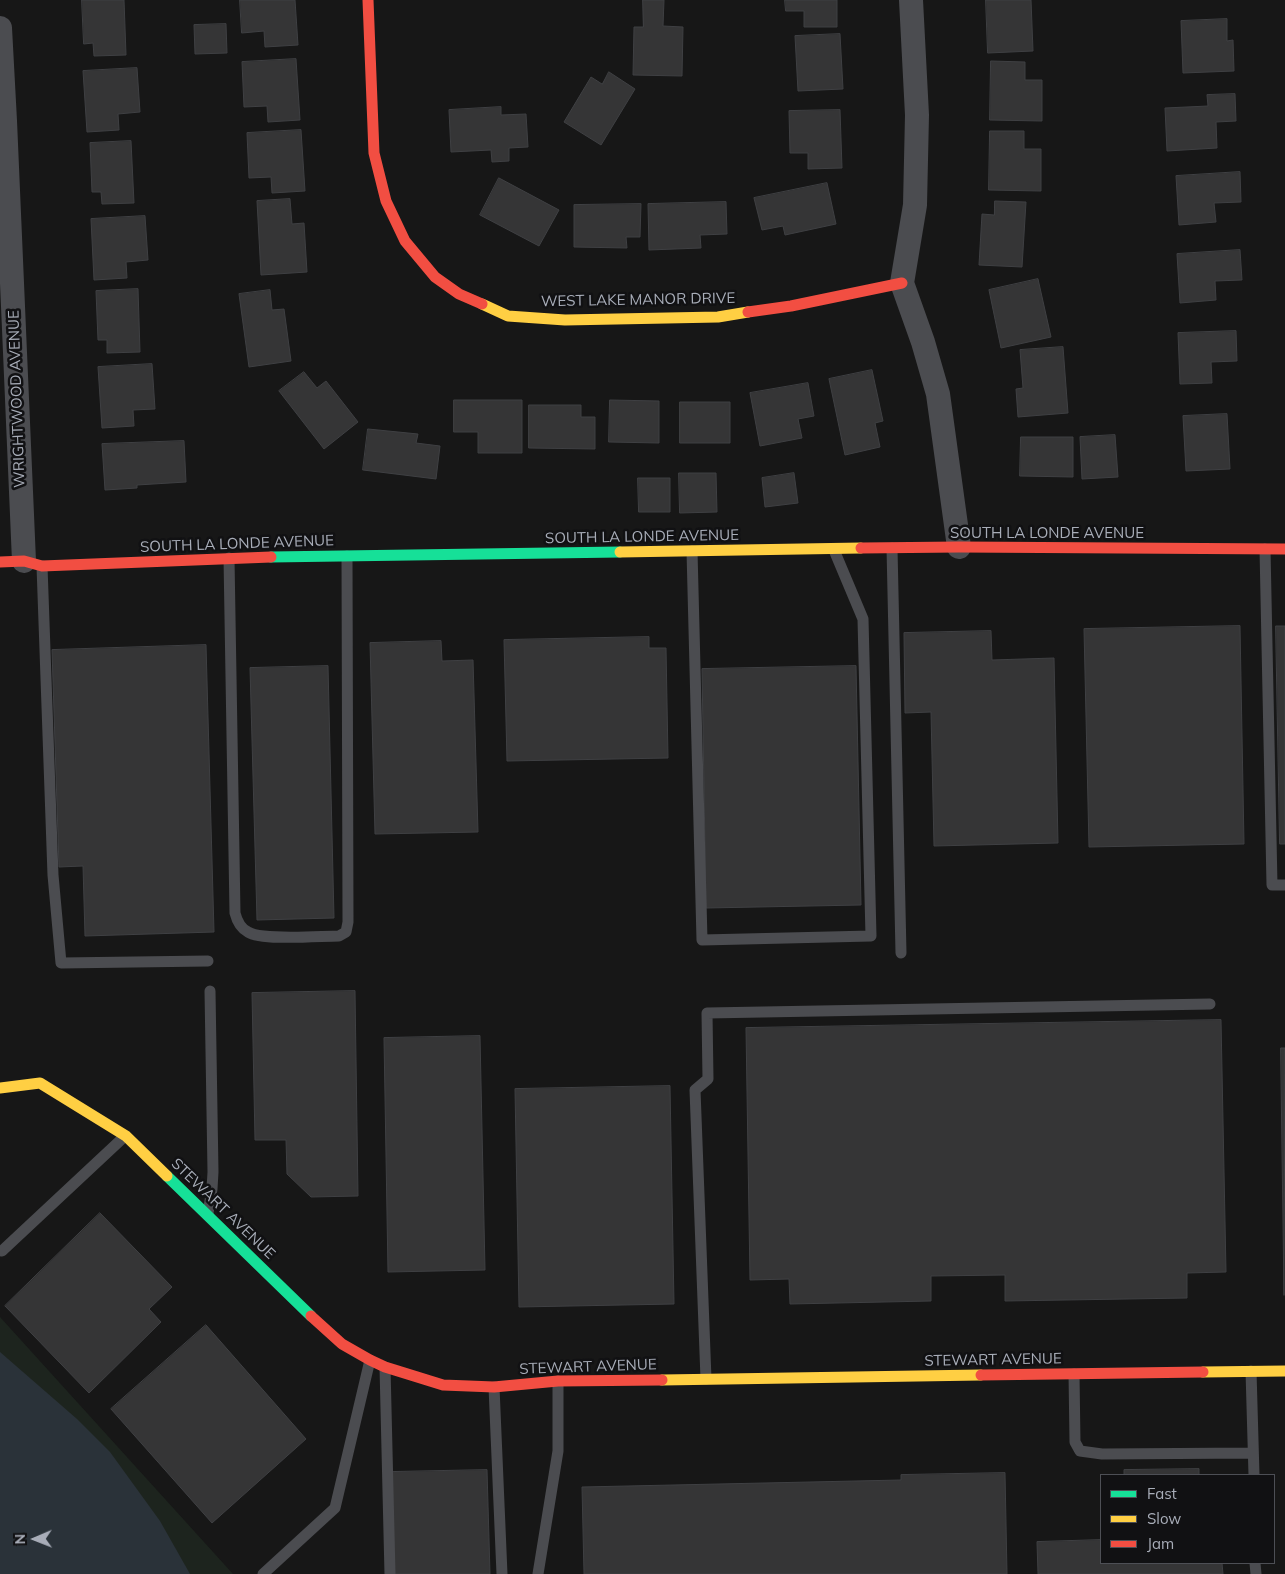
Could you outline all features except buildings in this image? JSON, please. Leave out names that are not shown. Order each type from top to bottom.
[{"type":"street","name":"WEST LAKE MANOR DRIVE","points":[[368,0],[374,153],[386,201],[405,241],[435,277],[460,294],[508,316],[565,320],[709,317],[791,306],[902,283]]},
{"type":"street","points":[[911,0],[917,115],[915,205],[902,283],[924,342],[938,394],[959,547]]},
{"type":"street","name":"WRIGHTWOOD AVENUE","points":[[0,28],[3,121],[33,563]]},
{"type":"street","name":"SOUTH LA LONDE AVENUE","points":[[0,562],[33,563],[229,558],[959,547],[1285,549]]},
{"type":"street","name":"STEWART AVENUE","points":[[0,1088],[40,1083],[126,1136],[342,1344],[385,1367],[443,1385],[494,1387],[558,1381],[1285,1371]]},
{"type":"lane","points":[[892,548],[901,953]]},
{"type":"lane","points":[[692,551],[702,940],[871,936],[863,619],[833,549]]},
{"type":"lane","points":[[1265,549],[1272,885],[1285,885]]},
{"type":"lane","points":[[229,558],[235,913],[237,922],[247,932],[260,937],[339,936],[346,932],[348,922],[347,556]]},
{"type":"lane","points":[[33,563],[53,874],[61,963],[208,961]]},
{"type":"lane","points":[[207,1215],[213,1172],[210,991]]},
{"type":"lane","points":[[706,1379],[695,1090],[708,1079],[707,1013],[1210,1004]]},
{"type":"lane","points":[[2,1251],[126,1136]]},
{"type":"lane","points":[[263,1574],[335,1508],[370,1360]]},
{"type":"lane","points":[[385,1367],[390,1574]]},
{"type":"lane","points":[[1251,1371],[1254,1474]]},
{"type":"lane","points":[[1074,1374],[1075,1442],[1080,1450],[1102,1454],[1253,1453]]},
{"type":"lane","points":[[538,1574],[558,1451],[558,1381]]},
{"type":"lane","points":[[494,1387],[502,1574]]},
{"type":"shaded area","points":[[0,1317],[233,1574],[0,1574]]},
{"type":"shaded area","points":[[0,1352],[77,1419],[110,1452],[160,1521],[190,1574],[0,1574]]},
{"type":"traffic: fast","points":[[271,557],[620,552]]},
{"type":"traffic: fast","points":[[167,1176],[311,1316]]},
{"type":"traffic: slow","points":[[482,304],[508,316],[565,320],[718,317],[748,312]]},
{"type":"traffic: slow","points":[[620,552],[861,548]]},
{"type":"traffic: slow","points":[[0,1088],[40,1083],[126,1136],[167,1176]]},
{"type":"traffic: slow","points":[[1203,1372],[1285,1371]]},
{"type":"traffic: slow","points":[[662,1380],[981,1375]]},
{"type":"traffic: jam","points":[[368,0],[374,153],[386,201],[405,241],[435,277],[459,294],[482,304]]},
{"type":"traffic: jam","points":[[748,312],[791,306],[902,283]]},
{"type":"traffic: jam","points":[[861,548],[1285,549]]},
{"type":"traffic: jam","points":[[0,562],[24,561],[42,566],[271,557]]},
{"type":"traffic: jam","points":[[311,1316],[342,1344],[370,1360],[385,1367],[443,1385],[494,1387],[558,1381],[662,1380]]},
{"type":"traffic: jam","points":[[981,1375],[1203,1372]]}]
